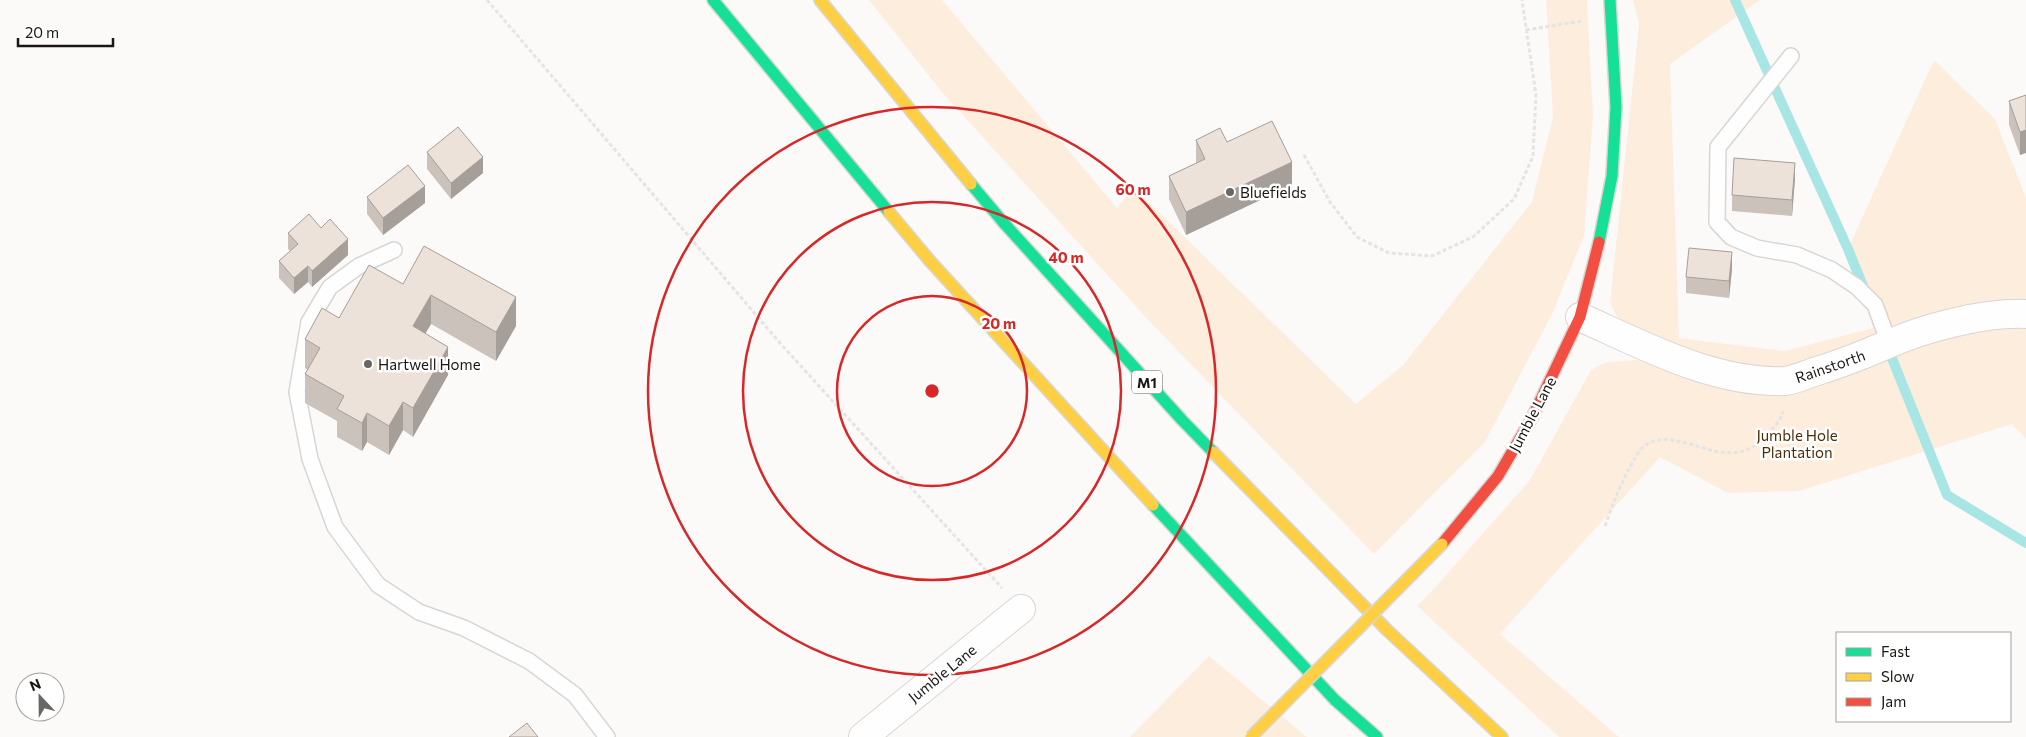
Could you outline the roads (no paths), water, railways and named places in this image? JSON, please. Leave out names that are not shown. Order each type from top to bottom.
[{"type":"main road","points":[[713,0],[930,260],[1135,486],[1322,686],[1377,737]]},
{"type":"main road","name":"M1","points":[[820,0],[1003,222],[1182,420],[1387,630],[1502,737]]},
{"type":"main road","name":"Jumble Lane","points":[[1251,737],[1442,544],[1498,476],[1532,418],[1580,317],[1599,244],[1612,176],[1616,108],[1610,0]]},
{"type":"street","name":"Rainstorth","points":[[1580,317],[1693,366],[1750,378],[1787,381],[1844,363],[1889,343],[1947,324],[2012,314],[2026,314]]},
{"type":"street","name":"Jumble Lane","points":[[863,737],[1021,609]]},
{"type":"lane","points":[[1791,56],[1718,147],[1717,222],[1731,237],[1757,248],[1797,255],[1832,270],[1857,287],[1875,305],[1889,343]]},
{"type":"lane","points":[[394,250],[359,266],[330,287],[308,322],[297,392],[310,460],[336,527],[378,585],[419,612],[464,628],[529,661],[575,695],[607,737]]},
{"type":"waterway","points":[[1735,0],[1848,249],[1865,291]]},
{"type":"waterway","points":[[1887,346],[1947,495],[2026,543]]},
{"type":"place","name":"Bluefields","points":[[1230,192]]},
{"type":"place","name":"Hartwell Home","points":[[368,364]]},
{"type":"park label","name":"Jumble Hole Plantation","points":[[1797,444]]}]
